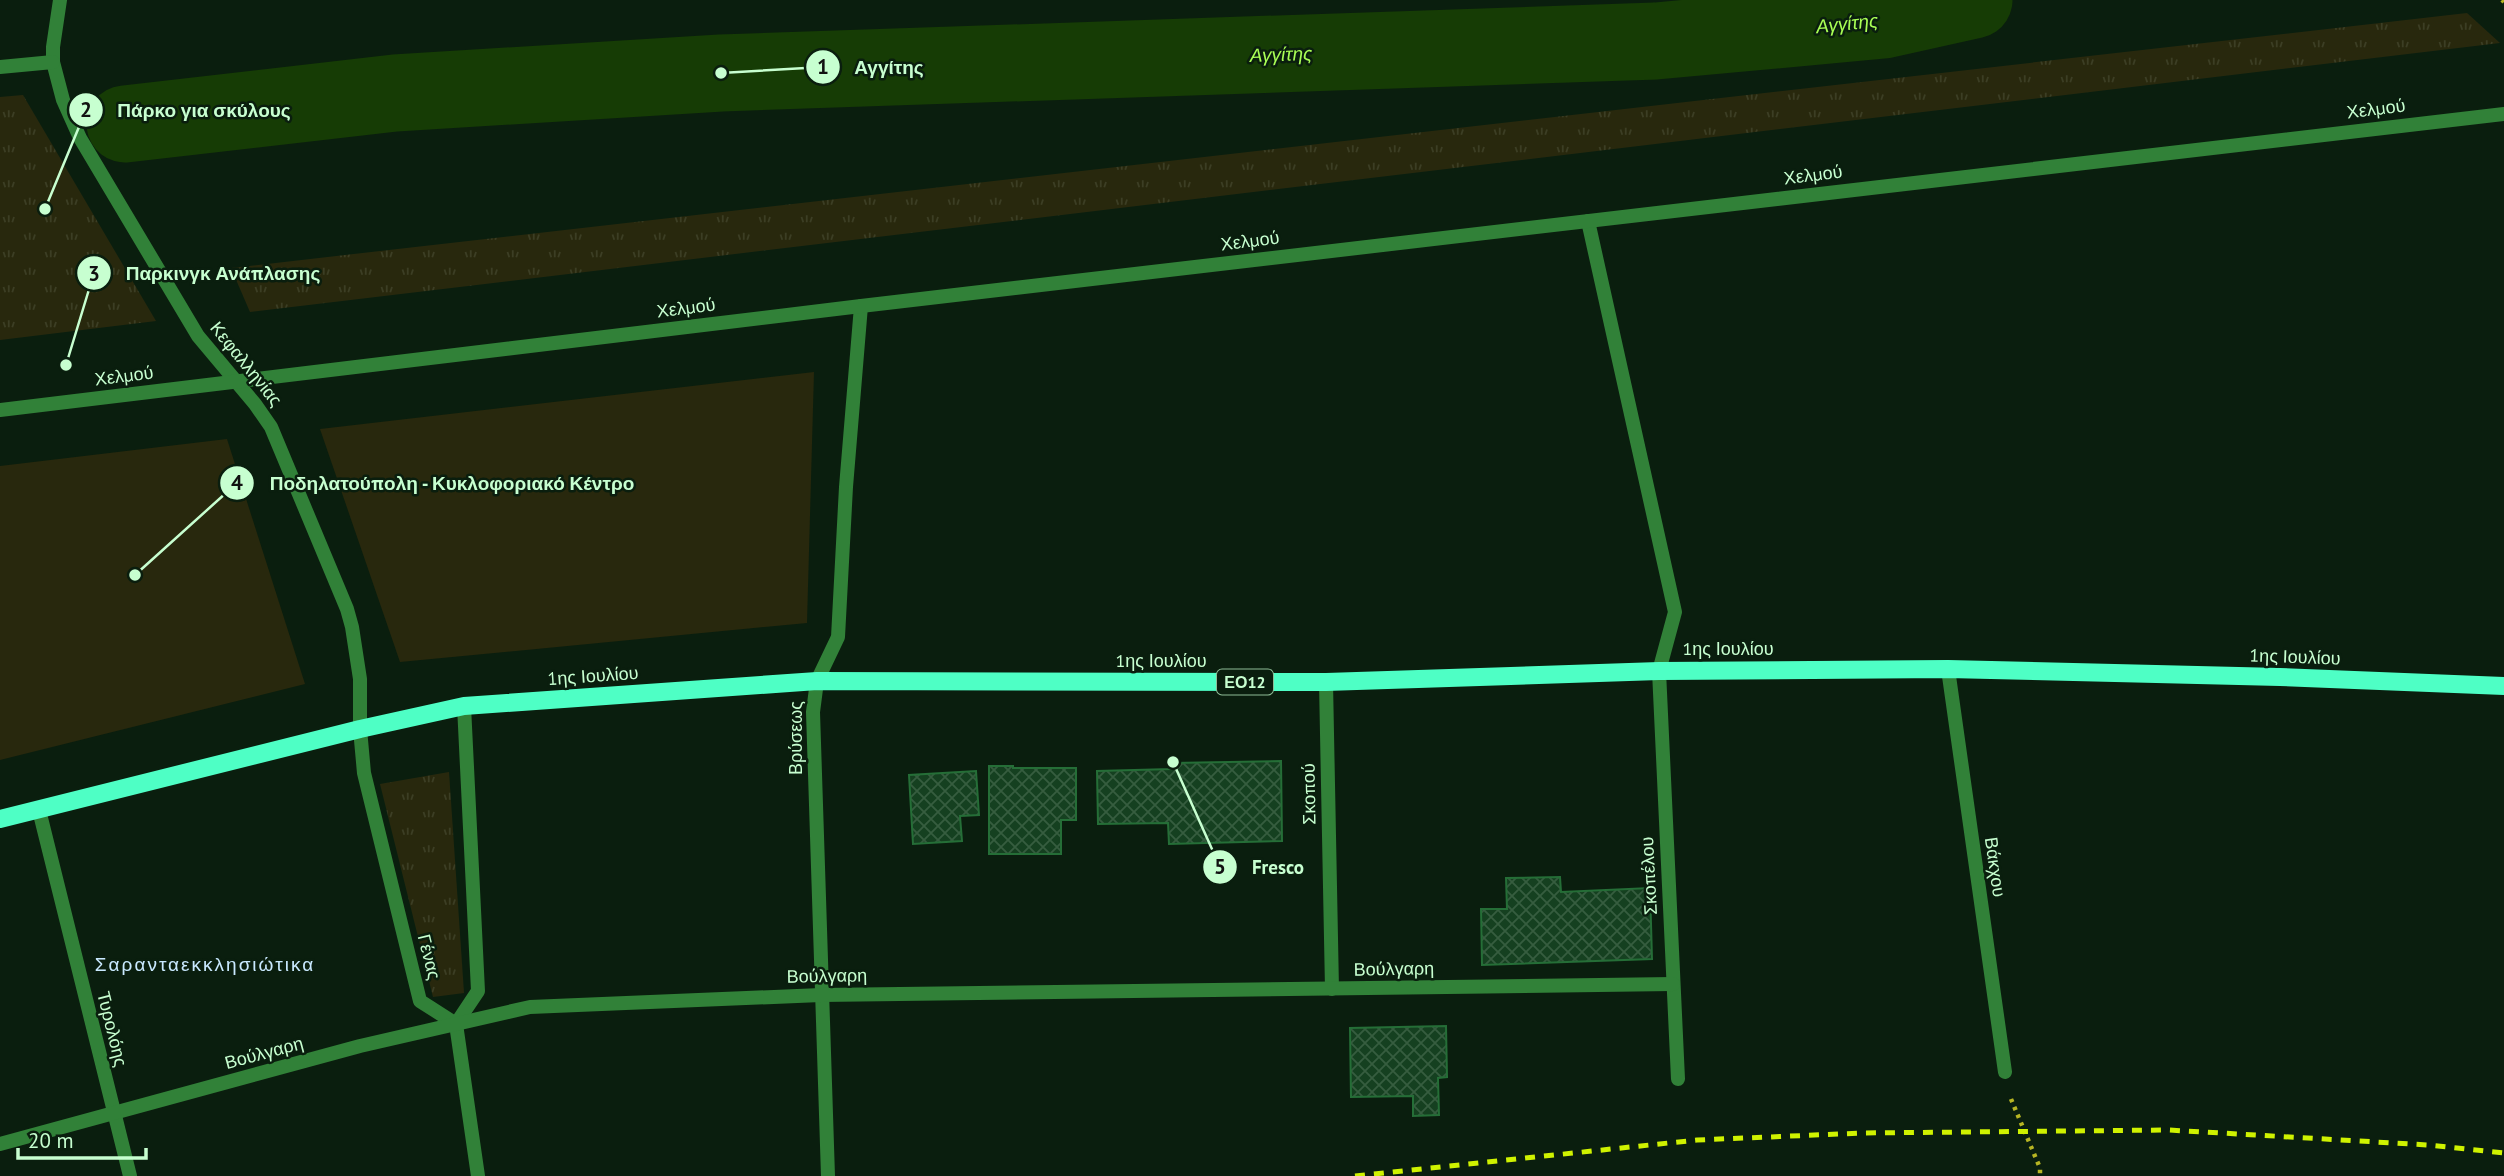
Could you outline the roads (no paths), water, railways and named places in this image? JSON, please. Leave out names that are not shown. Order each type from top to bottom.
[{"type":"main road","name":"1ης Ιουλίου","points":[[0,819],[464,706],[817,681],[1325,682],[1659,671],[1948,668],[2504,686]]},
{"type":"street","name":"Κεφαλληνίας","points":[[60,0],[52,62],[63,100],[85,148],[198,336],[255,404],[275,434],[347,609],[358,660],[360,730]]},
{"type":"street","points":[[0,67],[52,62]]},
{"type":"street","name":"Χελμού","points":[[0,410],[861,306],[2504,114]]},
{"type":"street","name":"Σκοπέλου","points":[[1588,221],[1675,612],[1659,671],[1678,1079]]},
{"type":"street","name":"Βρύσεως","points":[[828,1176],[813,712],[817,681],[838,637],[846,487],[861,306]]},
{"type":"street","name":"Βάκχου","points":[[1948,668],[2005,1072]]},
{"type":"street","name":"Σκοπού","points":[[1325,682],[1332,989]]},
{"type":"street","points":[[464,706],[478,991],[456,1024],[478,1176]]},
{"type":"street","name":"Γένας","points":[[360,730],[368,795],[420,1001],[456,1024]]},
{"type":"street","name":"Τυρολόης","points":[[39,810],[130,1176]]},
{"type":"street","name":"Βούλγαρη","points":[[0,1144],[360,1046],[530,1006],[821,995],[1673,984]]},
{"type":"waterway","name":"Αγγίτης","points":[[125,124],[395,93],[721,73],[1656,41],[1884,20],[1974,0]]},
{"type":"railway","points":[[1355,1176],[1697,1140],[1863,1133],[2169,1130],[2428,1145],[2504,1153]]},
{"type":"place","name":"Αγγίτης","points":[[721,73]]},
{"type":"place","name":"Πάρκο για σκύλους","points":[[45,209]]},
{"type":"place","name":"Παρκινγκ Ανάπλασης","points":[[66,365]]},
{"type":"place","name":"Ποδηλατούπολη - Κυκλοφοριακό Κέντρο","points":[[135,575]]},
{"type":"place","name":"Fresco","points":[[1173,762]]},
{"type":"district","name":"Σαρανταεκκλησιώτικα","points":[[205,964]]}]
